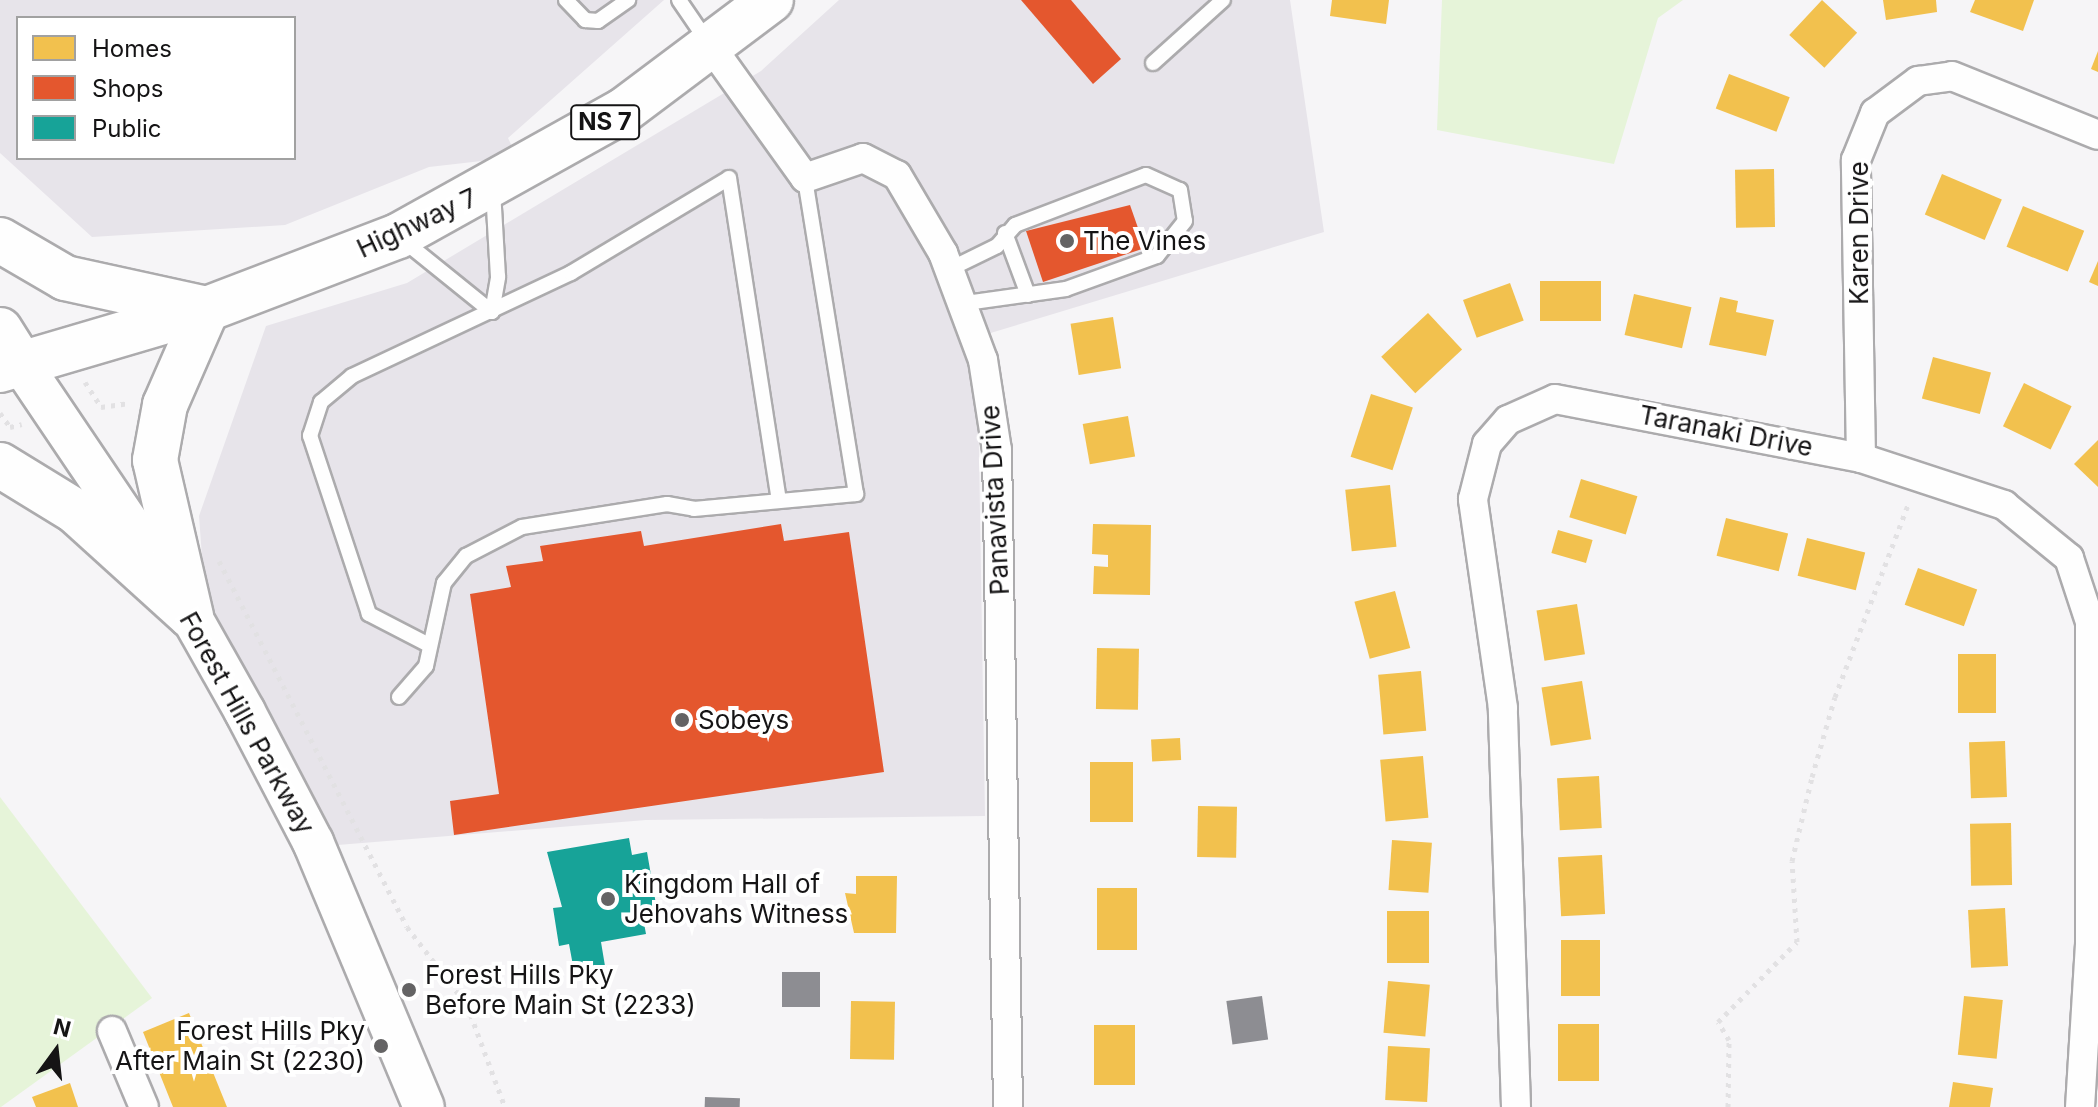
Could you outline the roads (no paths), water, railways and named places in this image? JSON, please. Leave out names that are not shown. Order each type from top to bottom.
[{"type":"main road","name":"Highway 7","points":[[7,355],[207,309],[398,236],[493,187],[623,111],[712,48],[771,0]]},
{"type":"main road","points":[[0,240],[65,278],[207,309],[165,405],[155,460],[191,616]]},
{"type":"main road","name":"Forest Hills Parkway","points":[[7,355],[191,616],[313,842],[424,1107]]},
{"type":"main road","points":[[0,465],[75,511],[191,616]]},
{"type":"street","points":[[712,48],[805,178]]},
{"type":"street","name":"Karen Drive","points":[[1861,458],[1856,160],[1875,113],[1918,81],[1952,76],[2098,135]]},
{"type":"street","name":"Panavista Drive","points":[[805,178],[851,160],[888,167],[950,269],[966,303],[997,450],[1008,1107]]},
{"type":"street","name":"Taranaki Drive","points":[[1516,1107],[1503,708],[1473,499],[1487,444],[1508,420],[1555,399],[1861,458],[2029,520],[2069,558],[2084,588],[2090,622],[2090,944],[2080,1107]]},
{"type":"street","points":[[112,1031],[144,1107]]},
{"type":"lane","points":[[566,0],[585,20],[598,21],[628,0]]},
{"type":"lane","points":[[679,0],[712,48]]},
{"type":"lane","points":[[1153,63],[1223,0]]},
{"type":"lane","points":[[950,269],[997,246],[1005,233],[1146,175],[1180,190],[1186,205],[1175,239],[1157,256],[1066,289],[966,303]]},
{"type":"lane","points":[[429,645],[369,614],[310,436],[312,417],[352,376],[492,312],[729,178],[778,495]]},
{"type":"lane","points":[[399,697],[426,666],[429,645],[453,571],[522,527],[778,495],[802,502],[856,494],[805,178]]},
{"type":"lane","points":[[492,312],[498,277],[493,187]]},
{"type":"lane","points":[[1005,233],[1028,295]]},
{"type":"lane","points":[[398,236],[492,312]]},
{"type":"place","name":"The Vines","points":[[1067,241]]},
{"type":"place","name":"Sobeys","points":[[682,720]]},
{"type":"place","name":"Kingdom Hall of Jehovahs Witness","points":[[608,899]]},
{"type":"place","name":"Forest Hills Pky Before Main St (2233)","points":[[409,990]]},
{"type":"place","name":"Forest Hills Pky After Main St (2230)","points":[[381,1046]]}]
